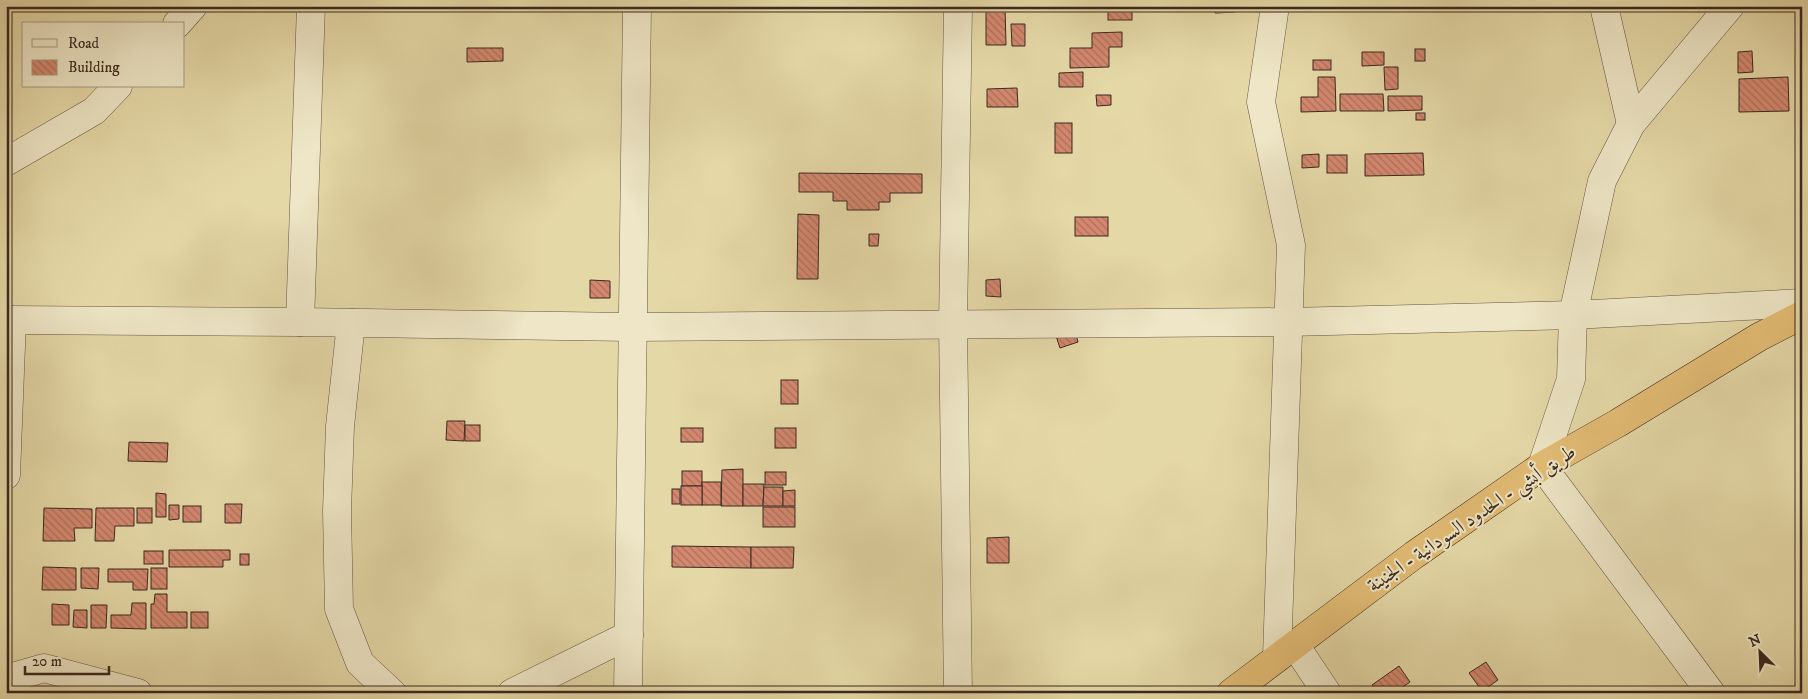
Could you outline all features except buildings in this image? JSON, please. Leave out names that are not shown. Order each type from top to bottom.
[{"type":"highway","name":"طريق أبشي - الحدود السودانية - الجنينة","points":[[1230,693],[1414,555],[1542,466],[1618,423],[1759,337],[1802,315]]},
{"type":"street","points":[[179,22],[193,6]]},
{"type":"street","points":[[300,322],[311,6]]},
{"type":"street","points":[[628,693],[637,6]]},
{"type":"street","points":[[958,6],[953,324],[958,693]]},
{"type":"street","points":[[1275,6],[1261,102],[1292,245],[1288,322],[1286,651],[1327,693]]},
{"type":"street","points":[[1604,6],[1631,124]]},
{"type":"street","points":[[1711,693],[1542,466],[1571,379],[1574,314],[1602,181],[1631,124],[1730,6]]},
{"type":"street","points":[[6,162],[94,111],[116,88]]},
{"type":"street","points":[[6,475],[9,320],[351,322],[632,327],[1288,322],[1574,314],[1802,303]]},
{"type":"street","points":[[351,322],[340,426],[337,511],[339,609],[360,663],[392,693]]},
{"type":"street","points":[[512,693],[629,635]]},
{"type":"street","points":[[6,679],[44,668],[138,693]]}]
